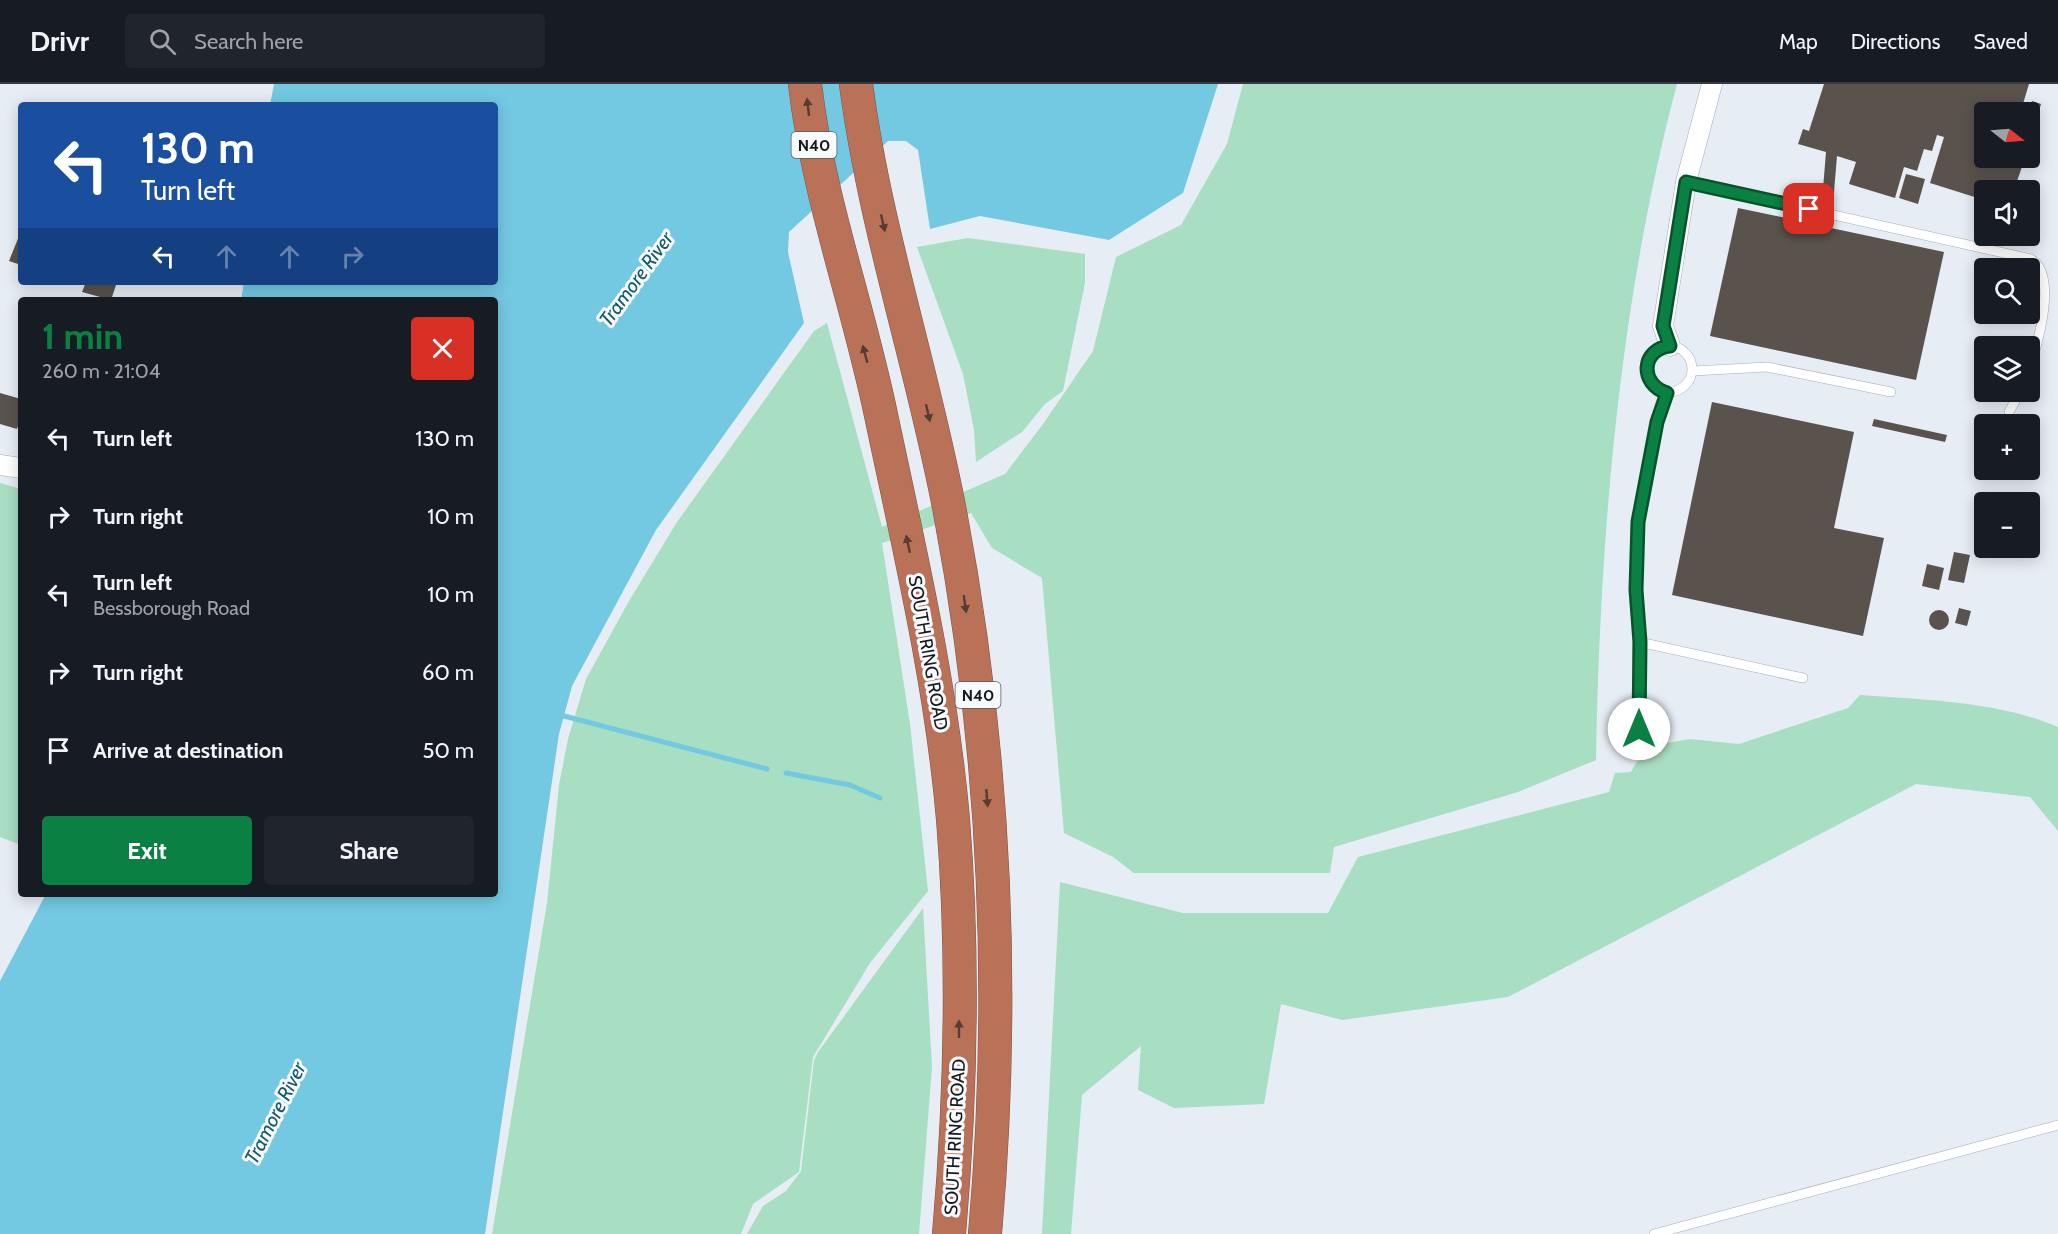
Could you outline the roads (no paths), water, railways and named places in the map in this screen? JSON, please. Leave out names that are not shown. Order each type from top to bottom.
[{"type":"highway","name":"SOUTH RING ROAD","points":[[805,84],[810,124],[826,205],[880,410],[908,542],[939,709],[953,818],[959,935],[960,1049],[957,1140],[949,1234]]},
{"type":"highway","name":"SOUTH RING ROAD","points":[[856,84],[870,166],[950,511],[978,699],[995,918],[995,1078],[985,1234]]},
{"type":"street","points":[[1670,346],[1663,326],[1686,182],[1712,84]]},
{"type":"street","points":[[0,465],[18,468]]},
{"type":"lane","points":[[1686,182],[2031,259],[2041,268],[2047,288],[2037,336]]},
{"type":"lane","points":[[1670,346],[1684,351],[1689,356],[1693,371],[1687,385],[1681,390],[1667,393],[1653,386],[1648,379],[1647,364],[1655,351],[1670,346]]},
{"type":"lane","points":[[1693,371],[1767,367],[1891,392]]},
{"type":"lane","points":[[1639,729],[1640,642],[1636,590],[1638,522],[1657,422],[1667,393]]},
{"type":"lane","points":[[2009,412],[2014,402]]},
{"type":"lane","points":[[1640,642],[1803,678]]},
{"type":"lane","points":[[1653,1234],[2058,1125]]},
{"type":"water","name":"Tramore River","points":[[274,84],[1218,84],[1183,193],[1109,240],[980,216],[930,229],[918,150],[906,141],[888,141],[789,232],[788,252],[804,323],[656,530],[572,686],[559,734],[485,1234],[0,1234],[0,981],[44,897],[498,897],[498,297],[242,297],[244,285],[498,285],[498,102],[271,102]]},
{"type":"waterway","points":[[564,716],[767,769]]},
{"type":"waterway","points":[[786,773],[850,785],[880,798]]}]
